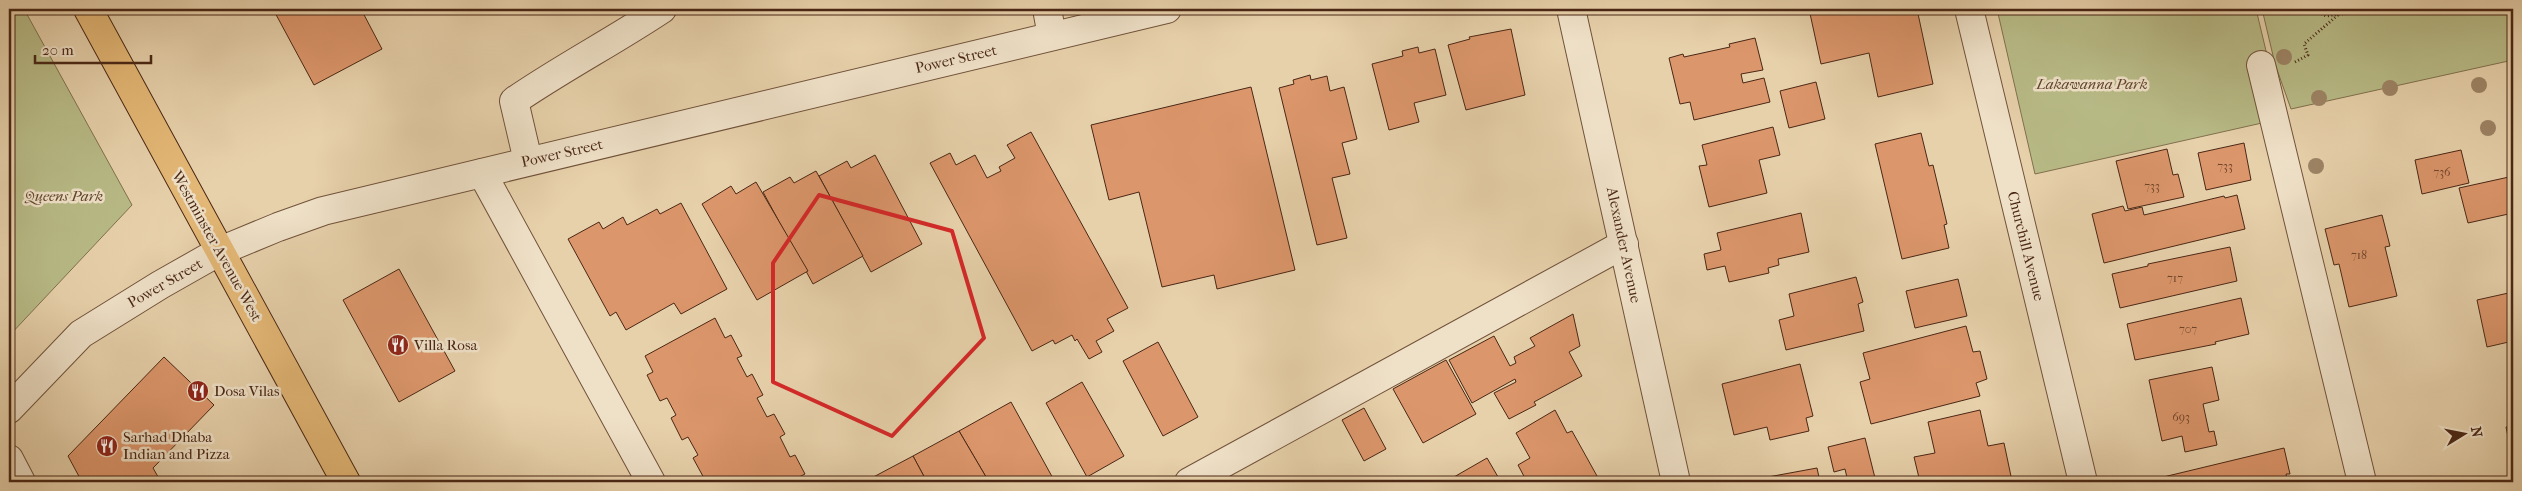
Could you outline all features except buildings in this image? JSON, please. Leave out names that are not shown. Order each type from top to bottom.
[{"type":"main road","name":"Westminster Avenue West","points":[[88,9],[346,482]]},
{"type":"street","points":[[528,162],[514,101],[542,82],[611,43],[662,9]]},
{"type":"street","points":[[1047,9],[1052,36]]},
{"type":"street","name":"Power Street","points":[[9,409],[81,334],[160,285],[220,251],[272,229],[323,211],[1167,9]]},
{"type":"street","name":"Alexander Avenue","points":[[1572,9],[1676,482]]},
{"type":"street","name":"Churchill Avenue","points":[[1969,9],[2083,482]]},
{"type":"street","points":[[2262,66],[2362,482]]},
{"type":"street","points":[[482,173],[651,482]]},
{"type":"street","points":[[1188,482],[1624,244]]},
{"type":"street","points":[[9,459],[22,482]]},
{"type":"path","points":[[2312,9],[2326,16],[2377,9]]},
{"type":"path","points":[[2291,64],[2308,55],[2304,44],[2339,14]]},
{"type":"highlighted area","points":[[819,195],[952,231],[984,338],[892,436],[773,382],[773,263]]},
{"type":"green space","name":"Queens Park","points":[[9,9],[24,9],[132,205],[9,336]]},
{"type":"green space","name":"Lakawanna Park","points":[[1997,9],[2256,9],[2278,101],[2262,123],[2035,174]]},
{"type":"green space","points":[[2262,9],[2513,9],[2513,60],[2291,109],[2275,64]]},
{"type":"place","name":"Villa Rosa","points":[[398,345]]},
{"type":"place","name":"Dosa Vilas","points":[[198,391]]},
{"type":"place","name":"Sarhad Dhaba Indian and Pizza","points":[[107,446]]}]
